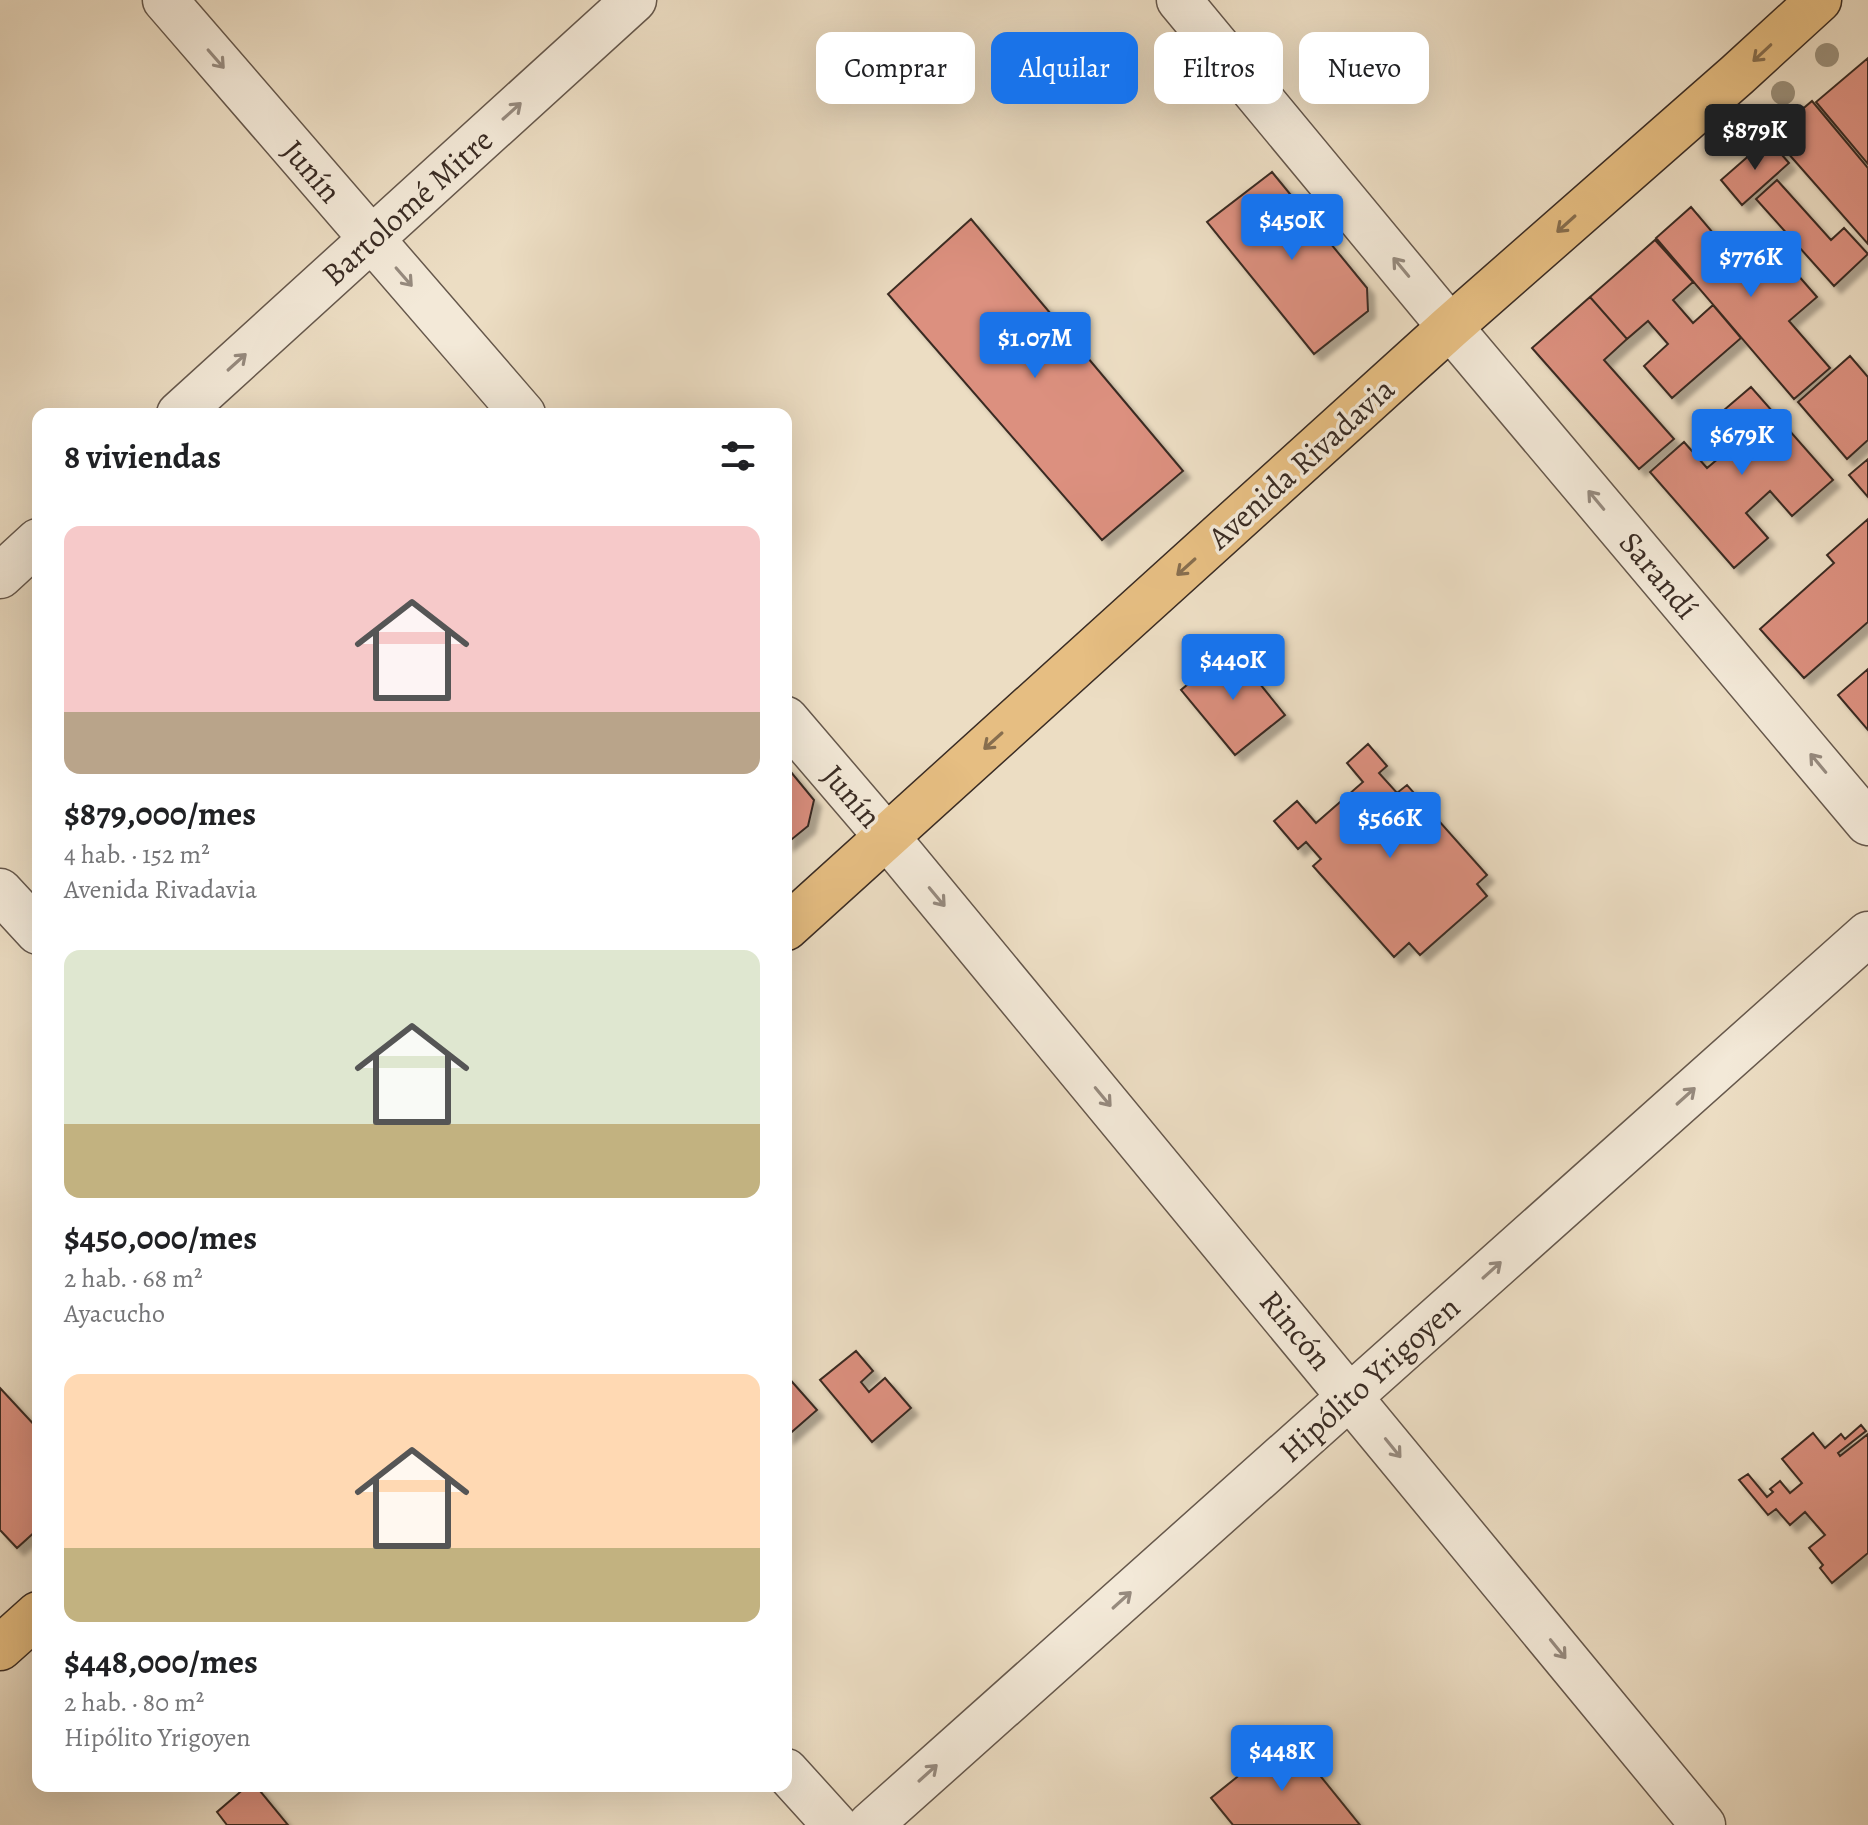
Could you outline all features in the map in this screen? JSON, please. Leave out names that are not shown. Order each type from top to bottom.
[{"type":"main road","name":"Avenida Rivadavia","points":[[792,923],[1450,327],[1819,0]]},
{"type":"main road","points":[[0,1648],[32,1619]]},
{"type":"street","name":"Junín","points":[[165,0],[518,408]]},
{"type":"street","name":"Bartolomé Mitre","points":[[186,408],[634,0]]},
{"type":"street","name":"Sarandí","points":[[1179,0],[1868,823]]},
{"type":"street","points":[[0,576],[32,547]]},
{"type":"street","name":"Junín","points":[[792,726],[887,837]]},
{"type":"street","name":"Rincón","points":[[887,837],[1703,1825]]},
{"type":"street","points":[[0,891],[32,926]]},
{"type":"street","name":"Hipólito Yrigoyen","points":[[870,1825],[1868,934]]},
{"type":"street","points":[[792,1778],[835,1825]]},
{"type":"building","points":[[1868,58],[1868,164],[1816,102]]},
{"type":"building","points":[[1812,101],[1868,168],[1868,244],[1772,135]]},
{"type":"building","points":[[1768,139],[1789,163],[1742,205],[1721,180]]},
{"type":"building","points":[[1272,172],[1367,288],[1368,311],[1314,354],[1207,222]]},
{"type":"building","points":[[1777,180],[1831,240],[1844,228],[1868,254],[1834,286],[1756,199]]},
{"type":"building","points":[[1691,207],[1741,266],[1769,242],[1817,297],[1789,321],[1830,368],[1794,399],[1656,238]]},
{"type":"building","points":[[971,219],[1183,471],[1102,540],[888,294]]},
{"type":"building","points":[[1655,240],[1693,282],[1673,300],[1693,323],[1713,305],[1741,338],[1672,398],[1644,366],[1668,344],[1648,321],[1627,339],[1590,297]]},
{"type":"building","points":[[1590,297],[1627,339],[1604,360],[1674,439],[1639,469],[1532,348]]},
{"type":"building","points":[[1850,356],[1868,377],[1868,440],[1847,459],[1798,402]]},
{"type":"building","points":[[1751,387],[1833,480],[1792,516],[1770,491],[1746,513],[1768,538],[1734,568],[1650,472],[1684,442],[1707,468],[1732,447],[1710,422]]},
{"type":"building","points":[[1868,459],[1868,497],[1849,475]]},
{"type":"building","points":[[1868,519],[1868,622],[1804,678],[1760,629],[1834,563],[1827,555]]},
{"type":"building","points":[[1231,648],[1285,715],[1235,755],[1181,690]]},
{"type":"building","points":[[1868,669],[1868,730],[1838,695]]},
{"type":"building","points":[[1368,744],[1387,766],[1379,773],[1397,793],[1407,785],[1487,875],[1477,884],[1487,896],[1420,955],[1409,943],[1394,957],[1313,866],[1321,859],[1306,842],[1298,849],[1274,821],[1297,801],[1316,823],[1363,782],[1347,763]]},
{"type":"building","points":[[792,773],[814,800],[808,826],[792,839]]},
{"type":"building","points":[[856,1351],[873,1371],[861,1382],[869,1392],[885,1378],[911,1408],[872,1442],[820,1380]]},
{"type":"building","points":[[792,1382],[817,1410],[792,1432]]},
{"type":"building","points":[[0,1388],[32,1423],[32,1534],[17,1548],[0,1530]]},
{"type":"building","points":[[1861,1425],[1866,1431],[1838,1453],[1840,1456],[1868,1434],[1868,1553],[1832,1583],[1809,1548],[1825,1535],[1805,1512],[1790,1525],[1776,1509],[1768,1515],[1739,1480],[1748,1474],[1767,1497],[1773,1492],[1770,1489],[1780,1481],[1790,1493],[1802,1483],[1782,1459],[1813,1433],[1825,1448],[1841,1434],[1845,1439]]},
{"type":"building","points":[[1288,1736],[1360,1825],[1233,1825],[1211,1798]]},
{"type":"building","points":[[240,1792],[261,1792],[288,1825],[227,1825],[217,1812]]}]
